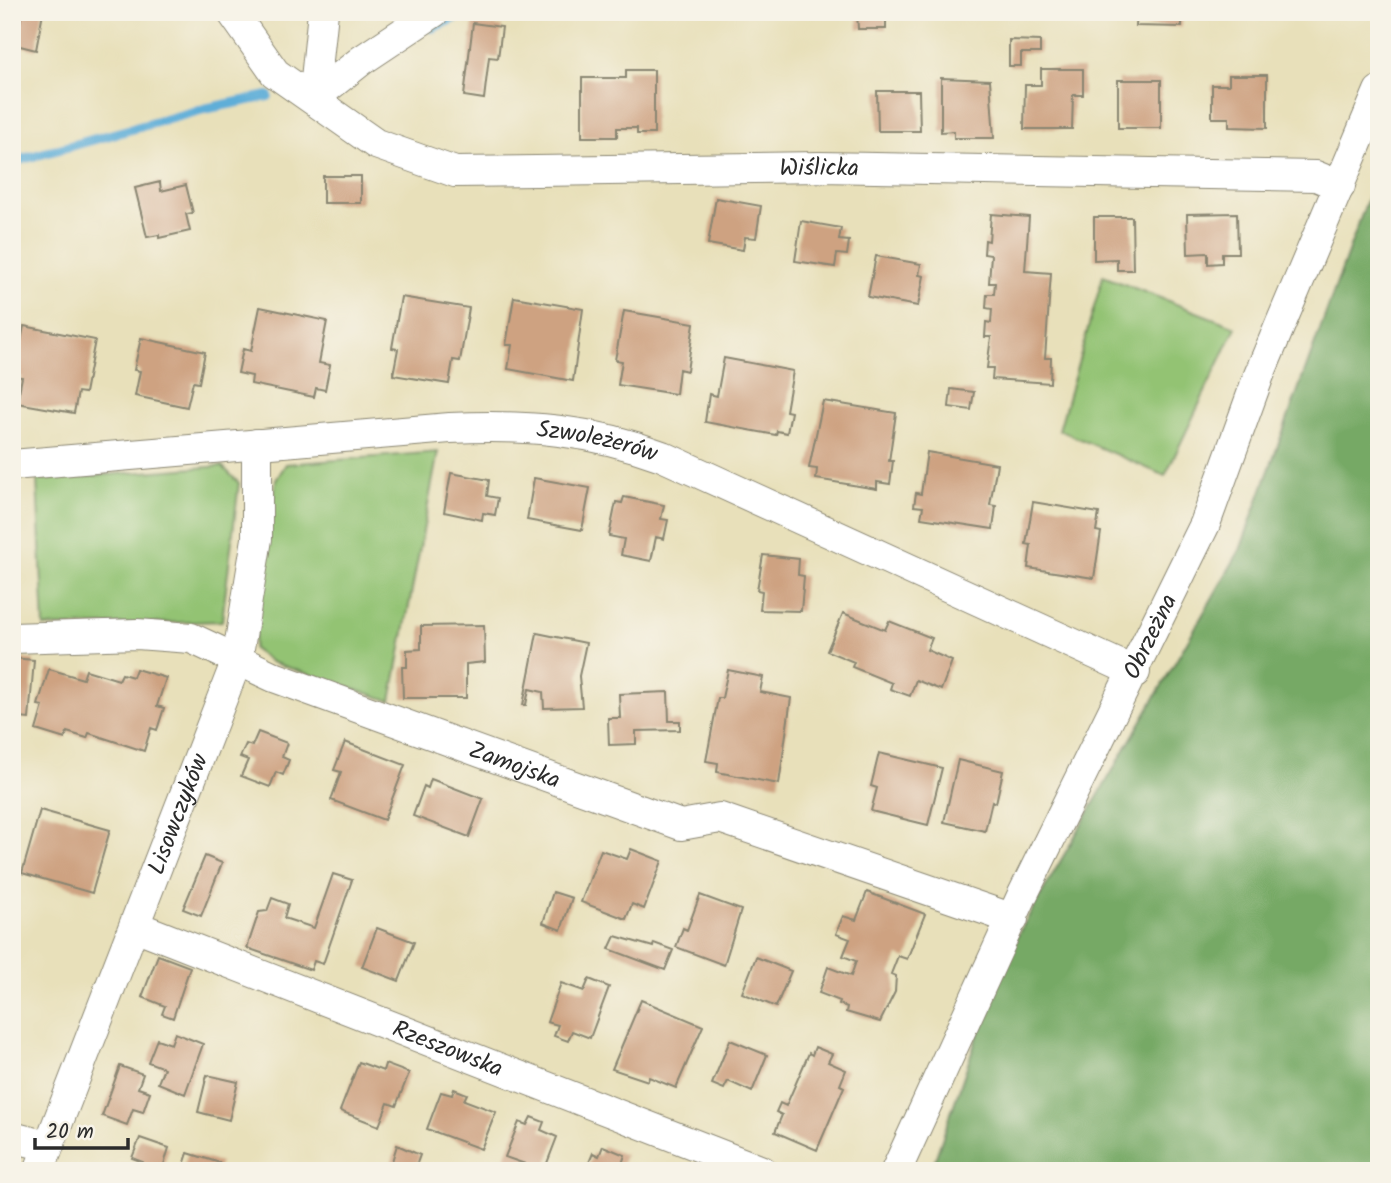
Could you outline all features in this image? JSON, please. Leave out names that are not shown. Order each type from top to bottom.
[{"type":"street","points":[[232,12],[275,73],[314,98]]},
{"type":"street","points":[[314,98],[323,12]]},
{"type":"street","points":[[314,98],[362,60],[434,12]]},
{"type":"street","name":"Obrzeżna","points":[[896,1171],[1013,919],[1205,524],[1259,375],[1314,239],[1340,186],[1379,91]]},
{"type":"street","name":"Wiślicka","points":[[314,98],[376,144],[455,172],[833,167],[1316,176],[1340,186]]},
{"type":"street","name":"Szwoleżerów","points":[[12,465],[506,425],[575,431],[624,442],[662,456],[1135,672]]},
{"type":"street","name":"Lisowczyków","points":[[43,1158],[237,660],[257,539],[257,444]]},
{"type":"street","name":"Zamojska","points":[[12,638],[137,634],[191,638],[287,682],[681,825],[720,818],[1013,919]]},
{"type":"street","name":"Rzeszowska","points":[[135,926],[693,1159],[762,1171]]},
{"type":"street","points":[[12,1137],[43,1158]]},
{"type":"green space","points":[[1379,167],[1379,1171],[931,1171],[1004,959],[1240,550]]},
{"type":"green space","points":[[1103,276],[1236,327],[1165,476],[1059,430]]},
{"type":"green space","points":[[438,452],[391,701],[271,662],[253,649],[276,480],[286,464]]},
{"type":"green space","points":[[222,466],[239,483],[222,621],[44,627],[37,480]]},
{"type":"building","points":[[22,12],[43,12],[36,50],[12,44],[13,28],[19,29]]},
{"type":"building","points":[[857,12],[886,12],[886,29],[858,29]]},
{"type":"building","points":[[1137,12],[1182,12],[1182,27],[1136,26]]},
{"type":"building","points":[[1244,12],[1265,12],[1264,20],[1243,18]]},
{"type":"building","points":[[473,23],[502,27],[498,58],[489,57],[484,99],[464,96]]},
{"type":"building","points":[[1009,40],[1040,41],[1040,53],[1021,53],[1021,66],[1009,66]]},
{"type":"building","points":[[1041,69],[1083,69],[1083,95],[1073,95],[1072,129],[1024,129],[1025,85],[1041,85]]},
{"type":"building","points":[[626,70],[654,70],[654,134],[637,134],[637,128],[617,128],[617,137],[582,137],[582,78],[626,78]]},
{"type":"building","points":[[1229,75],[1267,75],[1267,128],[1229,127],[1229,118],[1212,118],[1212,85],[1229,85]]},
{"type":"building","points":[[941,78],[990,80],[994,138],[954,138],[954,131],[941,132]]},
{"type":"building","points":[[1118,80],[1161,80],[1161,128],[1118,128]]},
{"type":"building","points":[[877,91],[919,91],[920,131],[878,131]]},
{"type":"building","points":[[323,176],[361,176],[361,203],[323,203]]},
{"type":"building","points":[[160,182],[161,191],[186,185],[193,213],[186,214],[190,231],[159,238],[159,235],[147,237],[135,188]]},
{"type":"building","points":[[716,198],[761,206],[756,238],[745,237],[743,250],[708,244]]},
{"type":"building","points":[[1237,213],[1238,253],[1222,253],[1222,263],[1208,264],[1208,253],[1188,254],[1187,214]]},
{"type":"building","points":[[991,214],[1029,217],[1025,271],[1051,273],[1045,358],[1051,358],[1050,383],[992,379],[993,368],[987,368],[991,337],[985,337],[986,322],[991,323],[992,309],[986,308],[987,294],[994,294],[995,283],[989,283],[991,255],[984,254],[985,240],[989,241]]},
{"type":"building","points":[[1094,217],[1132,217],[1133,270],[1117,270],[1117,259],[1094,260]]},
{"type":"building","points":[[801,221],[841,228],[839,240],[849,241],[847,255],[837,254],[835,267],[795,261]]},
{"type":"building","points":[[876,256],[921,264],[919,275],[924,276],[918,306],[868,297]]},
{"type":"building","points":[[401,297],[469,308],[460,361],[453,360],[449,384],[393,375],[398,349],[392,348]]},
{"type":"building","points":[[514,297],[583,309],[573,381],[508,369],[512,345],[506,345]]},
{"type":"building","points":[[260,307],[327,321],[319,363],[330,365],[325,390],[316,388],[314,397],[251,384],[252,376],[238,373],[243,349],[251,351]]},
{"type":"building","points":[[624,311],[694,323],[687,371],[679,369],[676,394],[618,385],[622,361],[615,360]]},
{"type":"building","points":[[24,326],[95,340],[85,393],[78,392],[74,413],[17,403],[22,377],[14,376]]},
{"type":"building","points":[[141,338],[205,352],[199,383],[193,382],[187,407],[135,396],[140,371],[134,370]]},
{"type":"building","points":[[724,358],[793,371],[786,411],[791,412],[787,433],[777,431],[776,435],[705,422],[709,394],[717,396]]},
{"type":"building","points":[[951,389],[974,392],[971,410],[949,407]]},
{"type":"building","points":[[823,401],[896,413],[889,461],[893,461],[890,484],[877,482],[877,489],[816,479],[817,469],[809,468]]},
{"type":"building","points":[[927,452],[997,464],[990,505],[996,506],[993,529],[921,518],[923,507],[914,506],[916,493],[921,494]]},
{"type":"building","points":[[451,473],[489,480],[487,496],[498,498],[495,515],[483,513],[482,520],[444,512]]},
{"type":"building","points":[[534,478],[590,488],[582,530],[527,520]]},
{"type":"building","points":[[624,497],[664,505],[661,519],[668,520],[664,539],[656,537],[651,561],[621,555],[624,539],[609,536],[616,502],[622,503]]},
{"type":"building","points":[[1033,502],[1099,513],[1096,531],[1101,532],[1094,578],[1028,568],[1031,545],[1026,544]]},
{"type":"building","points":[[763,555],[799,559],[798,575],[804,576],[801,611],[760,610],[762,591],[757,590]]},
{"type":"building","points":[[843,613],[885,630],[889,621],[932,638],[927,650],[952,661],[941,690],[916,680],[910,696],[890,689],[892,683],[852,667],[854,662],[827,651]]},
{"type":"building","points":[[484,625],[485,662],[466,664],[466,698],[403,698],[402,667],[407,667],[407,650],[421,649],[421,626]]},
{"type":"building","points":[[537,633],[586,643],[579,676],[582,707],[544,708],[543,692],[529,689],[526,705],[523,705]]},
{"type":"building","points":[[12,658],[34,660],[29,719],[12,717]]},
{"type":"building","points":[[49,669],[83,679],[86,670],[119,680],[122,674],[133,677],[136,669],[166,678],[157,706],[164,708],[157,730],[151,728],[144,751],[89,733],[87,738],[67,732],[65,739],[36,730],[43,706],[38,705]]},
{"type":"building","points":[[728,670],[763,677],[760,692],[791,698],[779,784],[717,772],[718,763],[706,761],[718,698],[722,698]]},
{"type":"building","points":[[668,692],[669,721],[680,721],[680,730],[636,731],[636,744],[609,745],[608,718],[620,718],[619,694]]},
{"type":"building","points":[[258,732],[287,743],[282,757],[289,760],[283,775],[276,772],[270,787],[241,776],[248,760],[240,757],[246,744],[252,746]]},
{"type":"building","points":[[345,742],[405,765],[384,820],[331,800],[341,772],[334,770]]},
{"type":"building","points":[[879,753],[942,768],[928,825],[871,811],[877,788],[871,786]]},
{"type":"building","points":[[958,760],[1003,771],[996,803],[992,801],[985,831],[944,822]]},
{"type":"building","points":[[431,779],[483,799],[469,837],[413,816],[424,786],[428,788]]},
{"type":"building","points":[[40,810],[110,830],[92,893],[22,873]]},
{"type":"building","points":[[631,849],[662,861],[644,909],[632,904],[626,919],[581,902],[601,850],[627,859]]},
{"type":"building","points":[[205,856],[222,863],[201,916],[183,909]]},
{"type":"building","points":[[333,874],[352,880],[323,964],[314,961],[311,970],[247,948],[259,912],[267,911],[272,898],[288,904],[284,918],[314,928]]},
{"type":"building","points":[[553,892],[572,898],[561,930],[543,923]]},
{"type":"building","points":[[867,892],[925,914],[907,959],[898,956],[891,974],[896,976],[895,992],[880,1022],[846,1012],[847,1007],[839,1004],[840,1001],[819,993],[828,967],[851,976],[856,961],[843,956],[850,939],[836,934],[843,916],[856,920]]},
{"type":"building","points":[[700,895],[741,910],[724,965],[676,947],[683,928],[687,930]]},
{"type":"building","points":[[377,928],[414,942],[399,981],[362,967]]},
{"type":"building","points":[[615,936],[653,947],[654,943],[673,950],[665,970],[609,949]]},
{"type":"building","points":[[158,955],[190,967],[173,1018],[162,1014],[165,1006],[142,997]]},
{"type":"building","points":[[756,957],[791,971],[776,1007],[742,993]]},
{"type":"building","points":[[589,979],[609,987],[590,1038],[572,1031],[568,1041],[554,1036],[558,1025],[547,1022],[561,983],[584,991]]},
{"type":"building","points":[[641,1000],[703,1026],[676,1088],[649,1077],[648,1081],[612,1069]]},
{"type":"building","points":[[175,1033],[203,1044],[185,1094],[158,1083],[164,1068],[148,1062],[157,1039],[171,1044]]},
{"type":"building","points":[[730,1040],[767,1055],[752,1092],[728,1081],[724,1089],[712,1084]]},
{"type":"building","points":[[815,1047],[832,1054],[828,1062],[846,1070],[840,1085],[844,1087],[817,1150],[775,1132],[782,1115],[776,1112],[780,1103],[786,1106],[809,1053],[812,1055]]},
{"type":"building","points":[[359,1062],[383,1071],[385,1064],[409,1073],[396,1106],[388,1103],[379,1126],[340,1111]]},
{"type":"building","points":[[120,1066],[143,1074],[138,1088],[150,1092],[143,1112],[133,1109],[127,1125],[102,1116]]},
{"type":"building","points":[[207,1075],[238,1082],[229,1120],[198,1112]]},
{"type":"building","points":[[454,1089],[467,1094],[464,1100],[496,1112],[481,1149],[427,1129],[441,1092],[452,1095]]},
{"type":"building","points":[[531,1117],[544,1122],[541,1130],[557,1137],[544,1171],[523,1171],[525,1164],[505,1157],[519,1122],[527,1125]]},
{"type":"building","points":[[140,1138],[169,1148],[162,1171],[141,1168],[143,1162],[132,1158]]},
{"type":"building","points":[[397,1145],[420,1155],[414,1171],[389,1171]]},
{"type":"building","points":[[603,1146],[625,1155],[622,1164],[639,1171],[577,1171],[578,1168],[586,1170],[593,1153],[599,1156]]},
{"type":"building","points":[[188,1153],[220,1163],[218,1171],[182,1171]]},
{"type":"waterway","points":[[432,28],[467,12]]},
{"type":"waterway","points":[[12,162],[204,109],[268,96]]}]
